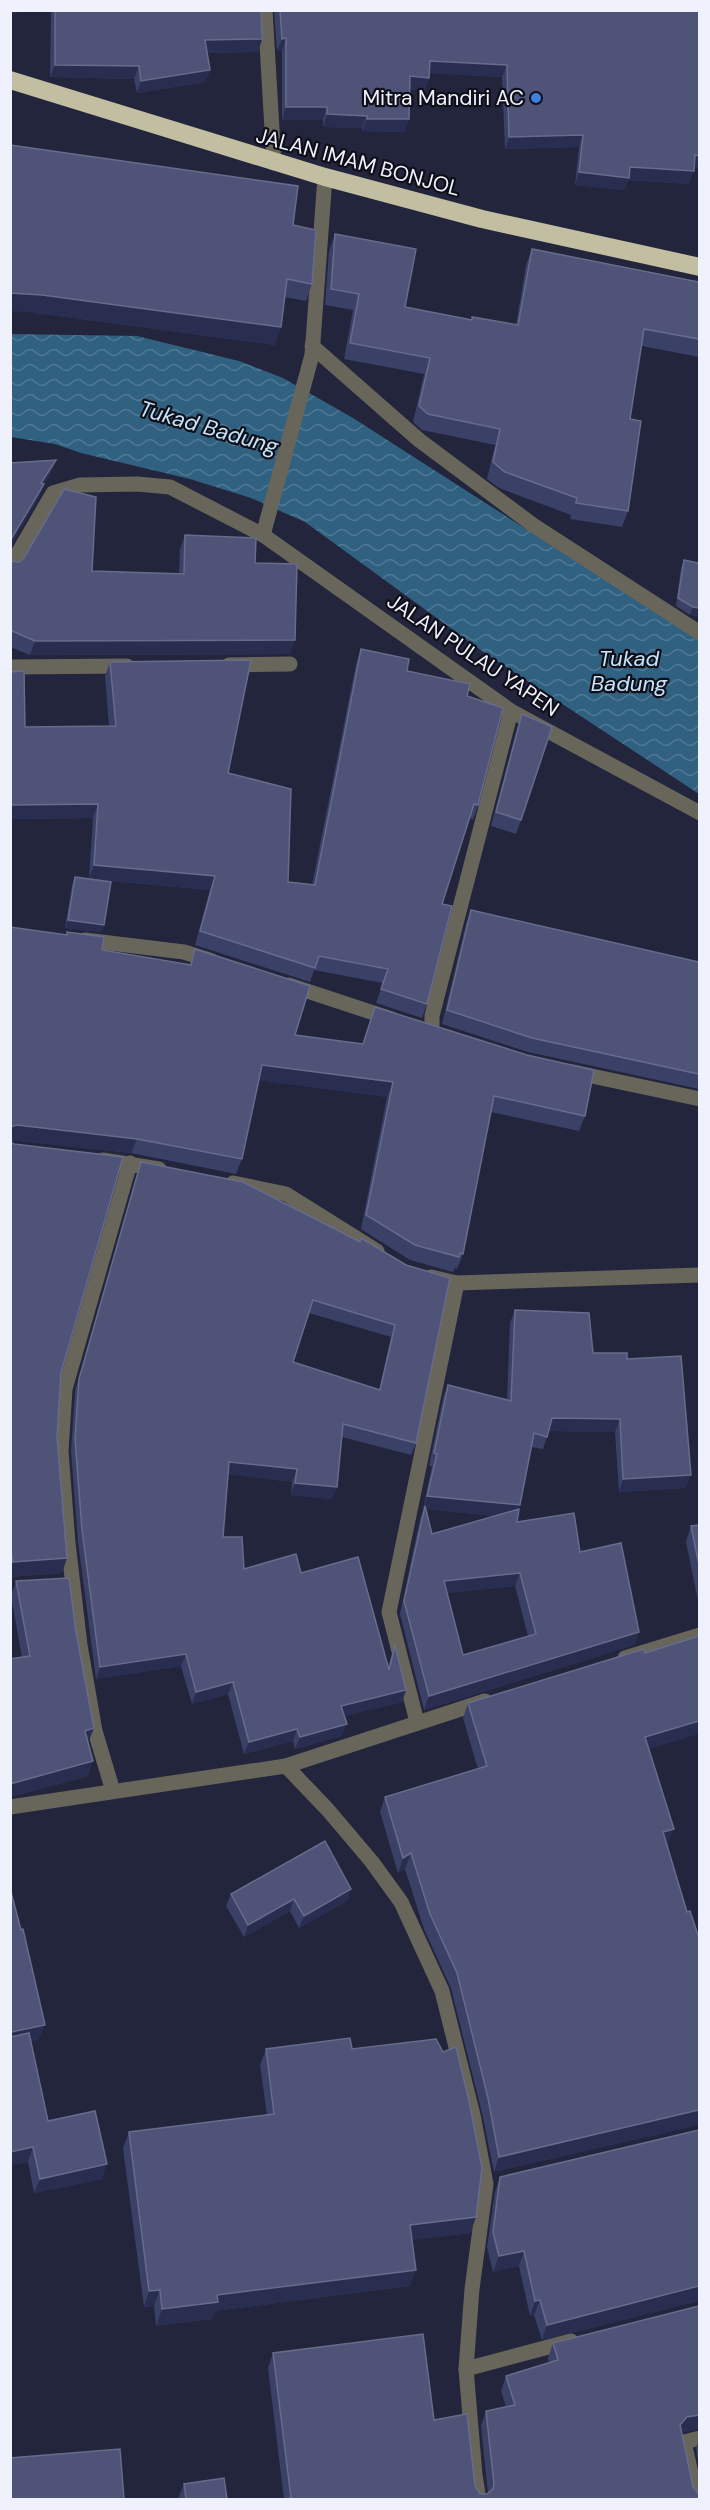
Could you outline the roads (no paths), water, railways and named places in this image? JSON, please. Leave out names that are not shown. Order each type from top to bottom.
[{"type":"highway","name":"JALAN IMAM BONJOL","points":[[10,80],[325,177],[482,219],[699,267]]},
{"type":"street","points":[[265,10],[274,163]]},
{"type":"street","points":[[263,535],[312,351],[325,177]]},
{"type":"street","points":[[312,351],[419,440],[524,518],[699,633]]},
{"type":"street","name":"JALAN PULAU YAPEN","points":[[10,567],[53,493],[80,485],[137,484],[170,487],[263,535],[511,711],[699,813]]},
{"type":"street","points":[[208,665],[290,664]]},
{"type":"street","points":[[10,668],[139,666]]},
{"type":"street","points":[[272,979],[427,1031],[511,711]]},
{"type":"street","points":[[73,939],[184,952],[228,965]]},
{"type":"street","points":[[560,1069],[699,1099]]},
{"type":"street","points":[[88,1158],[175,1172]]},
{"type":"street","points":[[113,1791],[95,1731],[80,1646],[65,1583],[61,1451],[65,1389],[130,1163]]},
{"type":"street","points":[[219,1181],[286,1194],[389,1258]]},
{"type":"street","points":[[416,1272],[457,1283],[699,1275]]},
{"type":"street","points":[[417,1722],[389,1612],[457,1283]]},
{"type":"street","points":[[610,1662],[699,1635]]},
{"type":"street","points":[[10,1807],[286,1766],[497,1697]]},
{"type":"street","points":[[286,1766],[365,1854],[401,1902],[442,1991],[492,2182],[472,2289],[466,2369],[479,2499]]},
{"type":"street","points":[[466,2369],[581,2338]]},
{"type":"street","points":[[697,2499],[684,2442],[699,2438]]},
{"type":"water","name":"Tukad Badung","points":[[10,334],[137,336],[239,361],[283,378],[353,418],[699,640],[699,794],[482,651],[305,522],[251,498],[190,479],[81,453],[55,444],[11,437]]},
{"type":"place","name":"Mitra Mandiri AC","points":[[536,98]]}]
